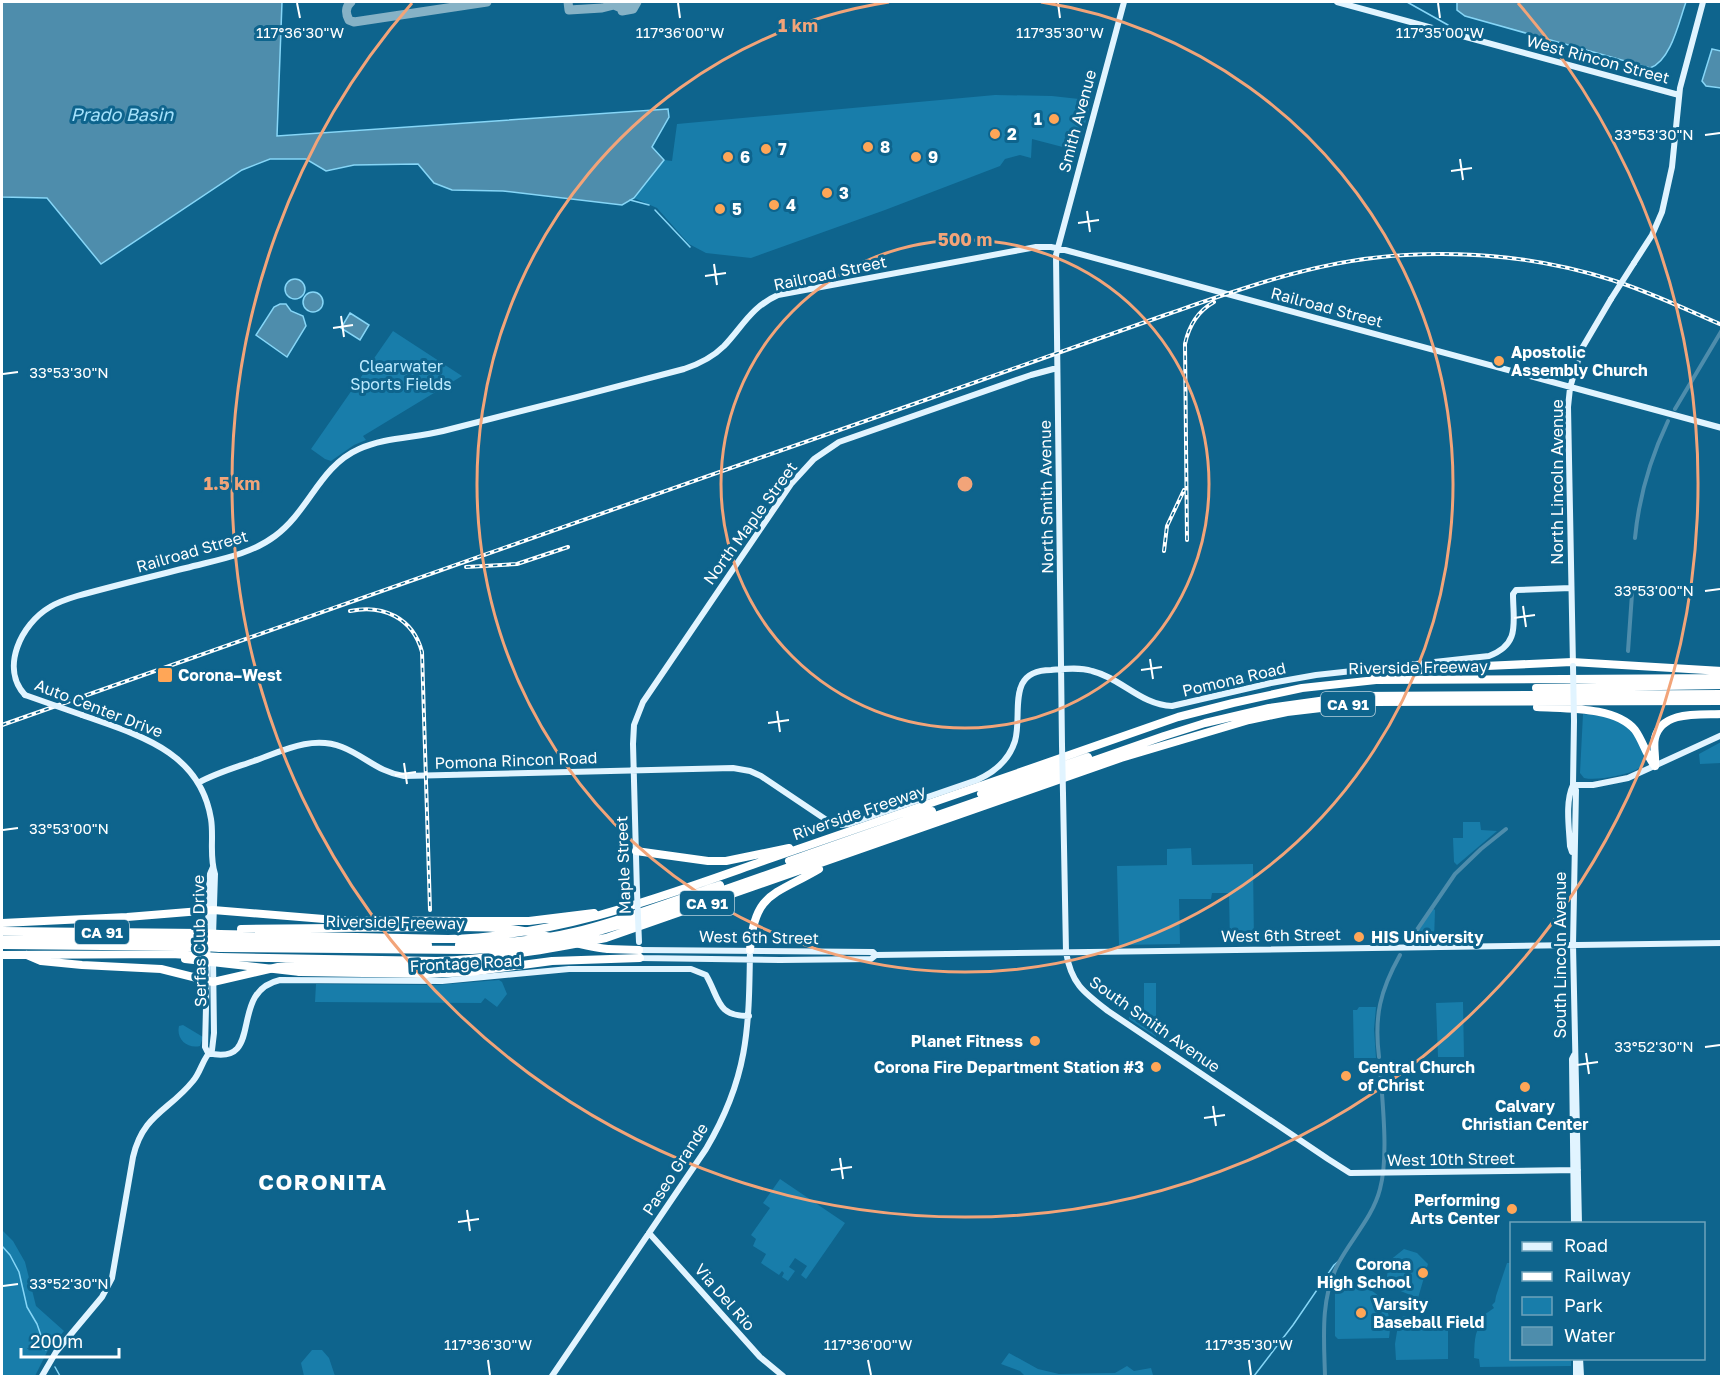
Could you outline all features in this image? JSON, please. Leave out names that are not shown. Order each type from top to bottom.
[{"type":"highway","points":[[1302,688],[1349,678],[1408,671],[1573,664],[1722,670]]},
{"type":"highway","name":"Riverside Freeway","points":[[2,931],[202,944],[478,939],[527,932],[609,914],[1178,717],[1302,688],[1376,680],[1722,678]]},
{"type":"highway","points":[[2,945],[221,942],[460,945],[572,933],[646,910],[1176,726],[1270,702],[1355,691],[1722,685]]},
{"type":"highway","points":[[221,942],[454,951],[518,946],[579,937],[645,917],[1164,736],[1205,723],[1269,708],[1355,696],[1722,694]]},
{"type":"highway","name":"Riverside Freeway","points":[[221,942],[437,961],[469,960],[526,953],[606,938],[835,860],[1121,758],[1249,720],[1287,712],[1355,703],[1722,701]]},
{"type":"highway","points":[[1525,702],[1536,707],[1585,710],[1615,716],[1634,729],[1655,766]]},
{"type":"highway","points":[[1655,766],[1655,738],[1663,724],[1678,716],[1722,714]]},
{"type":"highway","points":[[636,851],[708,861],[726,861],[786,848],[807,847]]},
{"type":"highway","points":[[750,950],[754,921],[766,900],[782,888],[835,860]]},
{"type":"highway","points":[[2,923],[211,910],[336,920],[529,921],[595,913],[609,914]]},
{"type":"highway","points":[[221,942],[237,929],[504,928],[586,946],[639,950]]},
{"type":"highway","points":[[2,939],[202,944]]},
{"type":"highway","name":"Riverside Freeway","points":[[2,955],[172,954],[202,944]]},
{"type":"highway","points":[[172,954],[185,959],[300,972],[427,974],[470,972],[639,950]]},
{"type":"highway","points":[[27,955],[41,961],[161,969],[210,981],[294,966],[452,966],[507,961],[526,953]]},
{"type":"main road","name":"Smith Avenue","points":[[1057,248],[1124,2]]},
{"type":"main road","name":"West Rincon Street","points":[[1337,2],[1679,95]]},
{"type":"main road","name":"North Lincoln Avenue","points":[[1574,693],[1568,415],[1570,388],[1581,350],[1652,235],[1662,212],[1672,167],[1679,95],[1703,4]]},
{"type":"main road","name":"Railroad Street","points":[[9,671],[10,655],[14,644],[29,623],[51,606],[76,596],[235,555],[261,545],[295,518],[338,461],[361,447],[384,441],[433,434],[684,369],[713,355],[724,346],[751,313],[770,299],[783,293],[1034,247],[1057,248],[1722,429]]},
{"type":"main road","name":"North Smith Avenue","points":[[1057,248],[1062,746]]},
{"type":"main road","name":"North Maple Street","points":[[634,770],[633,732],[643,702],[789,487],[809,464],[829,448],[853,436],[1057,368]]},
{"type":"main road","name":"Pomona Road","points":[[634,770],[721,767],[746,770],[761,776],[828,821],[841,825],[849,824],[977,780],[994,771],[1009,754],[1014,744],[1017,731],[1017,697],[1023,682],[1032,674],[1042,670],[1092,670],[1156,704],[1178,705],[1271,682],[1489,656],[1503,649],[1511,640],[1516,590],[1571,588]]},
{"type":"main road","name":"Auto Center Drive","points":[[9,671],[13,682],[25,695],[153,742],[183,763],[198,783],[206,799],[211,818],[213,867]]},
{"type":"main road","name":"South Lincoln Avenue","points":[[1574,693],[1573,785],[1569,792],[1569,802],[1570,846],[1573,855],[1574,1055],[1576,1059],[1574,1222]]},
{"type":"main road","points":[[1573,785],[1621,780],[1722,735]]},
{"type":"main road","name":"Pomona Rincon Road","points":[[198,783],[293,746],[314,742],[343,747],[380,770],[404,776],[634,770]]},
{"type":"main road","name":"South Smith Avenue","points":[[1062,746],[1066,952],[1074,980],[1086,994],[1328,1159]]},
{"type":"main road","name":"Maple Street","points":[[634,770],[639,950]]},
{"type":"main road","name":"Serfas Club Drive","points":[[208,1053],[205,1047],[210,981],[211,910],[215,874],[213,867]]},
{"type":"main road","name":"West 6th Street","points":[[639,950],[750,960],[859,959],[876,955],[1722,943]]},
{"type":"main road","name":"West 6th Street","points":[[639,950],[873,952],[876,955]]},
{"type":"main road","name":"Paseo Grande","points":[[552,1377],[706,1149],[725,1114],[742,1066],[749,1016],[750,950]]},
{"type":"main road","name":"Frontage Road","points":[[208,1053],[223,1056],[237,1048],[243,1041],[248,1010],[256,993],[269,983],[280,980],[442,981],[569,969],[691,969],[706,975],[722,1009],[736,1016],[749,1016]]},
{"type":"main road","points":[[42,1377],[56,1352],[102,1297],[112,1278],[133,1157],[139,1138],[154,1115],[192,1082],[208,1053]]},
{"type":"main road","name":"West 10th Street","points":[[1328,1159],[1350,1173],[1576,1170]]},
{"type":"main road","name":"South Lincoln Avenue","points":[[1576,1170],[1579,1222]]},
{"type":"main road","name":"Via Del Rio","points":[[650,1233],[760,1357],[783,1377]]},
{"type":"main road","points":[[1576,1377],[1578,1360]]},
{"type":"main road","points":[[1578,1360],[1581,1377]]},
{"type":"green space","points":[[995,95],[1052,96],[1088,100],[1090,105],[1078,151],[1032,139],[1031,158],[1020,155],[1005,159],[1000,166],[751,258],[706,253],[689,244],[657,208],[634,198],[664,160],[672,161],[677,124]]},
{"type":"green space","name":"Clearwater Sports Fields","points":[[393,331],[462,376],[363,436],[366,440],[354,445],[331,461],[325,459],[311,449]]},
{"type":"green space","points":[[1583,714],[1609,718],[1628,728],[1642,749],[1644,760],[1642,765],[1633,771],[1616,776],[1584,778],[1580,773]]},
{"type":"green space","points":[[1721,742],[1721,763],[1700,764],[1699,754]]},
{"type":"green space","points":[[1463,822],[1480,822],[1481,830],[1497,831],[1457,865],[1454,862],[1453,838],[1463,838]]},
{"type":"green space","points":[[1191,848],[1192,865],[1253,864],[1254,943],[1230,943],[1229,893],[1212,893],[1211,899],[1179,899],[1180,944],[1119,945],[1117,866],[1167,865],[1167,849]]},
{"type":"green space","points":[[1432,908],[1435,910],[1434,941],[1411,941]]},
{"type":"green space","points":[[499,980],[507,994],[497,1007],[485,998],[481,1003],[315,1002],[316,984],[436,985]]},
{"type":"green space","points":[[1144,983],[1156,983],[1156,1037],[1129,1019],[1129,1008],[1144,1007]]},
{"type":"green space","points":[[1463,1002],[1464,1057],[1438,1057],[1436,1003]]},
{"type":"green space","points":[[1359,1007],[1376,1007],[1374,1029],[1376,1058],[1354,1058],[1353,1010]]},
{"type":"green space","points":[[183,1025],[203,1037],[200,1046],[191,1046],[181,1039],[179,1026]]},
{"type":"green space","points":[[780,1179],[845,1223],[806,1279],[801,1275],[807,1266],[795,1258],[789,1267],[795,1271],[788,1281],[782,1277],[784,1273],[782,1271],[779,1275],[761,1263],[766,1254],[753,1246],[756,1239],[751,1235],[770,1208],[763,1203]]},
{"type":"green space","points":[[2,1230],[13,1241],[25,1262],[36,1306],[64,1331],[48,1350],[35,1376],[2,1376]]},
{"type":"green space","points":[[1404,1249],[1417,1253],[1428,1264],[1418,1298],[1386,1284],[1389,1261]]},
{"type":"green space","points":[[1507,1263],[1510,1263],[1510,1360],[1571,1360],[1571,1366],[1480,1367],[1479,1359],[1474,1358],[1476,1334],[1483,1322],[1481,1317],[1494,1308],[1492,1305]]},
{"type":"green space","name":"Varsity Baseball Field","points":[[1347,1285],[1368,1289],[1382,1300],[1389,1317],[1389,1338],[1338,1339],[1335,1336],[1335,1287]]},
{"type":"green space","points":[[1404,1316],[1448,1327],[1448,1359],[1396,1360],[1395,1344],[1399,1319]]},
{"type":"green space","points":[[312,1350],[322,1350],[329,1358],[335,1376],[304,1376],[301,1363]]},
{"type":"green space","points":[[1009,1353],[1038,1369],[1059,1374],[1115,1373],[1127,1366],[1134,1371],[1151,1368],[1153,1375],[1025,1376],[1020,1371],[1001,1364]]},
{"type":"water","name":"Prado Basin","points":[[2,2],[282,2],[277,136],[668,109],[669,117],[652,147],[664,160],[634,198],[622,205],[503,191],[452,190],[434,183],[418,164],[354,165],[326,171],[306,159],[270,159],[242,170],[101,264],[47,198],[2,197]]},
{"type":"water","points":[[1457,2],[1686,2],[1669,49],[1657,64],[1650,68],[1465,16],[1457,10]]},
{"type":"water","points":[[1712,49],[1721,51],[1721,88],[1706,86],[1702,81]]},
{"type":"water","points":[[295,279],[302,282],[305,289],[302,296],[295,299],[288,296],[285,289],[288,282]]},
{"type":"water","points":[[313,292],[320,295],[323,302],[320,309],[313,312],[306,309],[303,302],[306,295]]},
{"type":"water","points":[[286,304],[291,311],[303,316],[306,326],[287,357],[256,335],[274,307]]},
{"type":"water","points":[[350,313],[369,325],[360,340],[341,328]]},
{"type":"waterway","points":[[1407,2],[1448,25]]},
{"type":"waterway","points":[[630,200],[649,205]]},
{"type":"waterway","points":[[655,210],[690,247]]},
{"type":"waterway","points":[[1675,409],[1722,330]]},
{"type":"waterway","points":[[1635,538],[1646,478],[1668,421]]},
{"type":"waterway","points":[[1628,651],[1632,594]]},
{"type":"waterway","points":[[1410,940],[1455,874],[1506,829]]},
{"type":"waterway","points":[[1379,1057],[1377,1029],[1380,1004],[1400,955]]},
{"type":"waterway","points":[[1325,1376],[1324,1319],[1332,1277],[1372,1209],[1383,1176],[1384,1128],[1380,1066]]},
{"type":"waterway","points":[[2,1246],[19,1272],[27,1307],[37,1324],[46,1350]]},
{"type":"waterway","points":[[1254,1376],[1293,1325],[1334,1265],[1341,1259]]},
{"type":"waterway","points":[[55,1367],[60,1376]]},
{"type":"taxiway","points":[[351,2],[347,8],[347,15],[349,20],[354,22],[487,2]]},
{"type":"taxiway","points":[[568,2],[569,10],[614,5],[626,10]]},
{"type":"taxiway","points":[[620,2],[635,2]]},
{"type":"taxiway","points":[[622,11],[633,9],[637,2]]},
{"type":"railway","points":[[2,725],[1168,314],[1315,268],[1406,255],[1458,254],[1510,258],[1562,267],[1612,280],[1654,295],[1722,325]]},
{"type":"railway","points":[[1187,540],[1185,344],[1195,319],[1214,302]]},
{"type":"railway","points":[[1164,551],[1167,526],[1184,490]]},
{"type":"railway","points":[[466,567],[517,564],[568,547]]},
{"type":"railway","points":[[350,611],[374,610],[395,616],[412,630],[422,652],[430,910]]},
{"type":"place","name":"1","points":[[1054,119]]},
{"type":"place","name":"2","points":[[995,134]]},
{"type":"place","name":"8","points":[[868,147]]},
{"type":"place","name":"7","points":[[766,149]]},
{"type":"place","name":"6","points":[[728,157]]},
{"type":"place","name":"9","points":[[916,157]]},
{"type":"place","name":"3","points":[[827,193]]},
{"type":"place","name":"4","points":[[774,205]]},
{"type":"place","name":"5","points":[[720,209]]},
{"type":"place","name":"Apostolic Assembly Church","points":[[1499,361]]},
{"type":"place","name":"Corona–West","points":[[165,675]]},
{"type":"place","name":"HIS University","points":[[1359,937]]},
{"type":"place","name":"Planet Fitness","points":[[1035,1041]]},
{"type":"place","name":"Corona Fire Department Station #3","points":[[1156,1067]]},
{"type":"place","name":"Central Church of Christ","points":[[1346,1076]]},
{"type":"place","name":"Calvary Christian Center","points":[[1525,1087]]},
{"type":"place","name":"Performing Arts Center","points":[[1512,1209]]},
{"type":"place","name":"Corona High School","points":[[1423,1273]]},
{"type":"place","name":"Varsity Baseball Field","points":[[1361,1313]]},
{"type":"district","name":"CORONITA","points":[[323,1181]]}]
